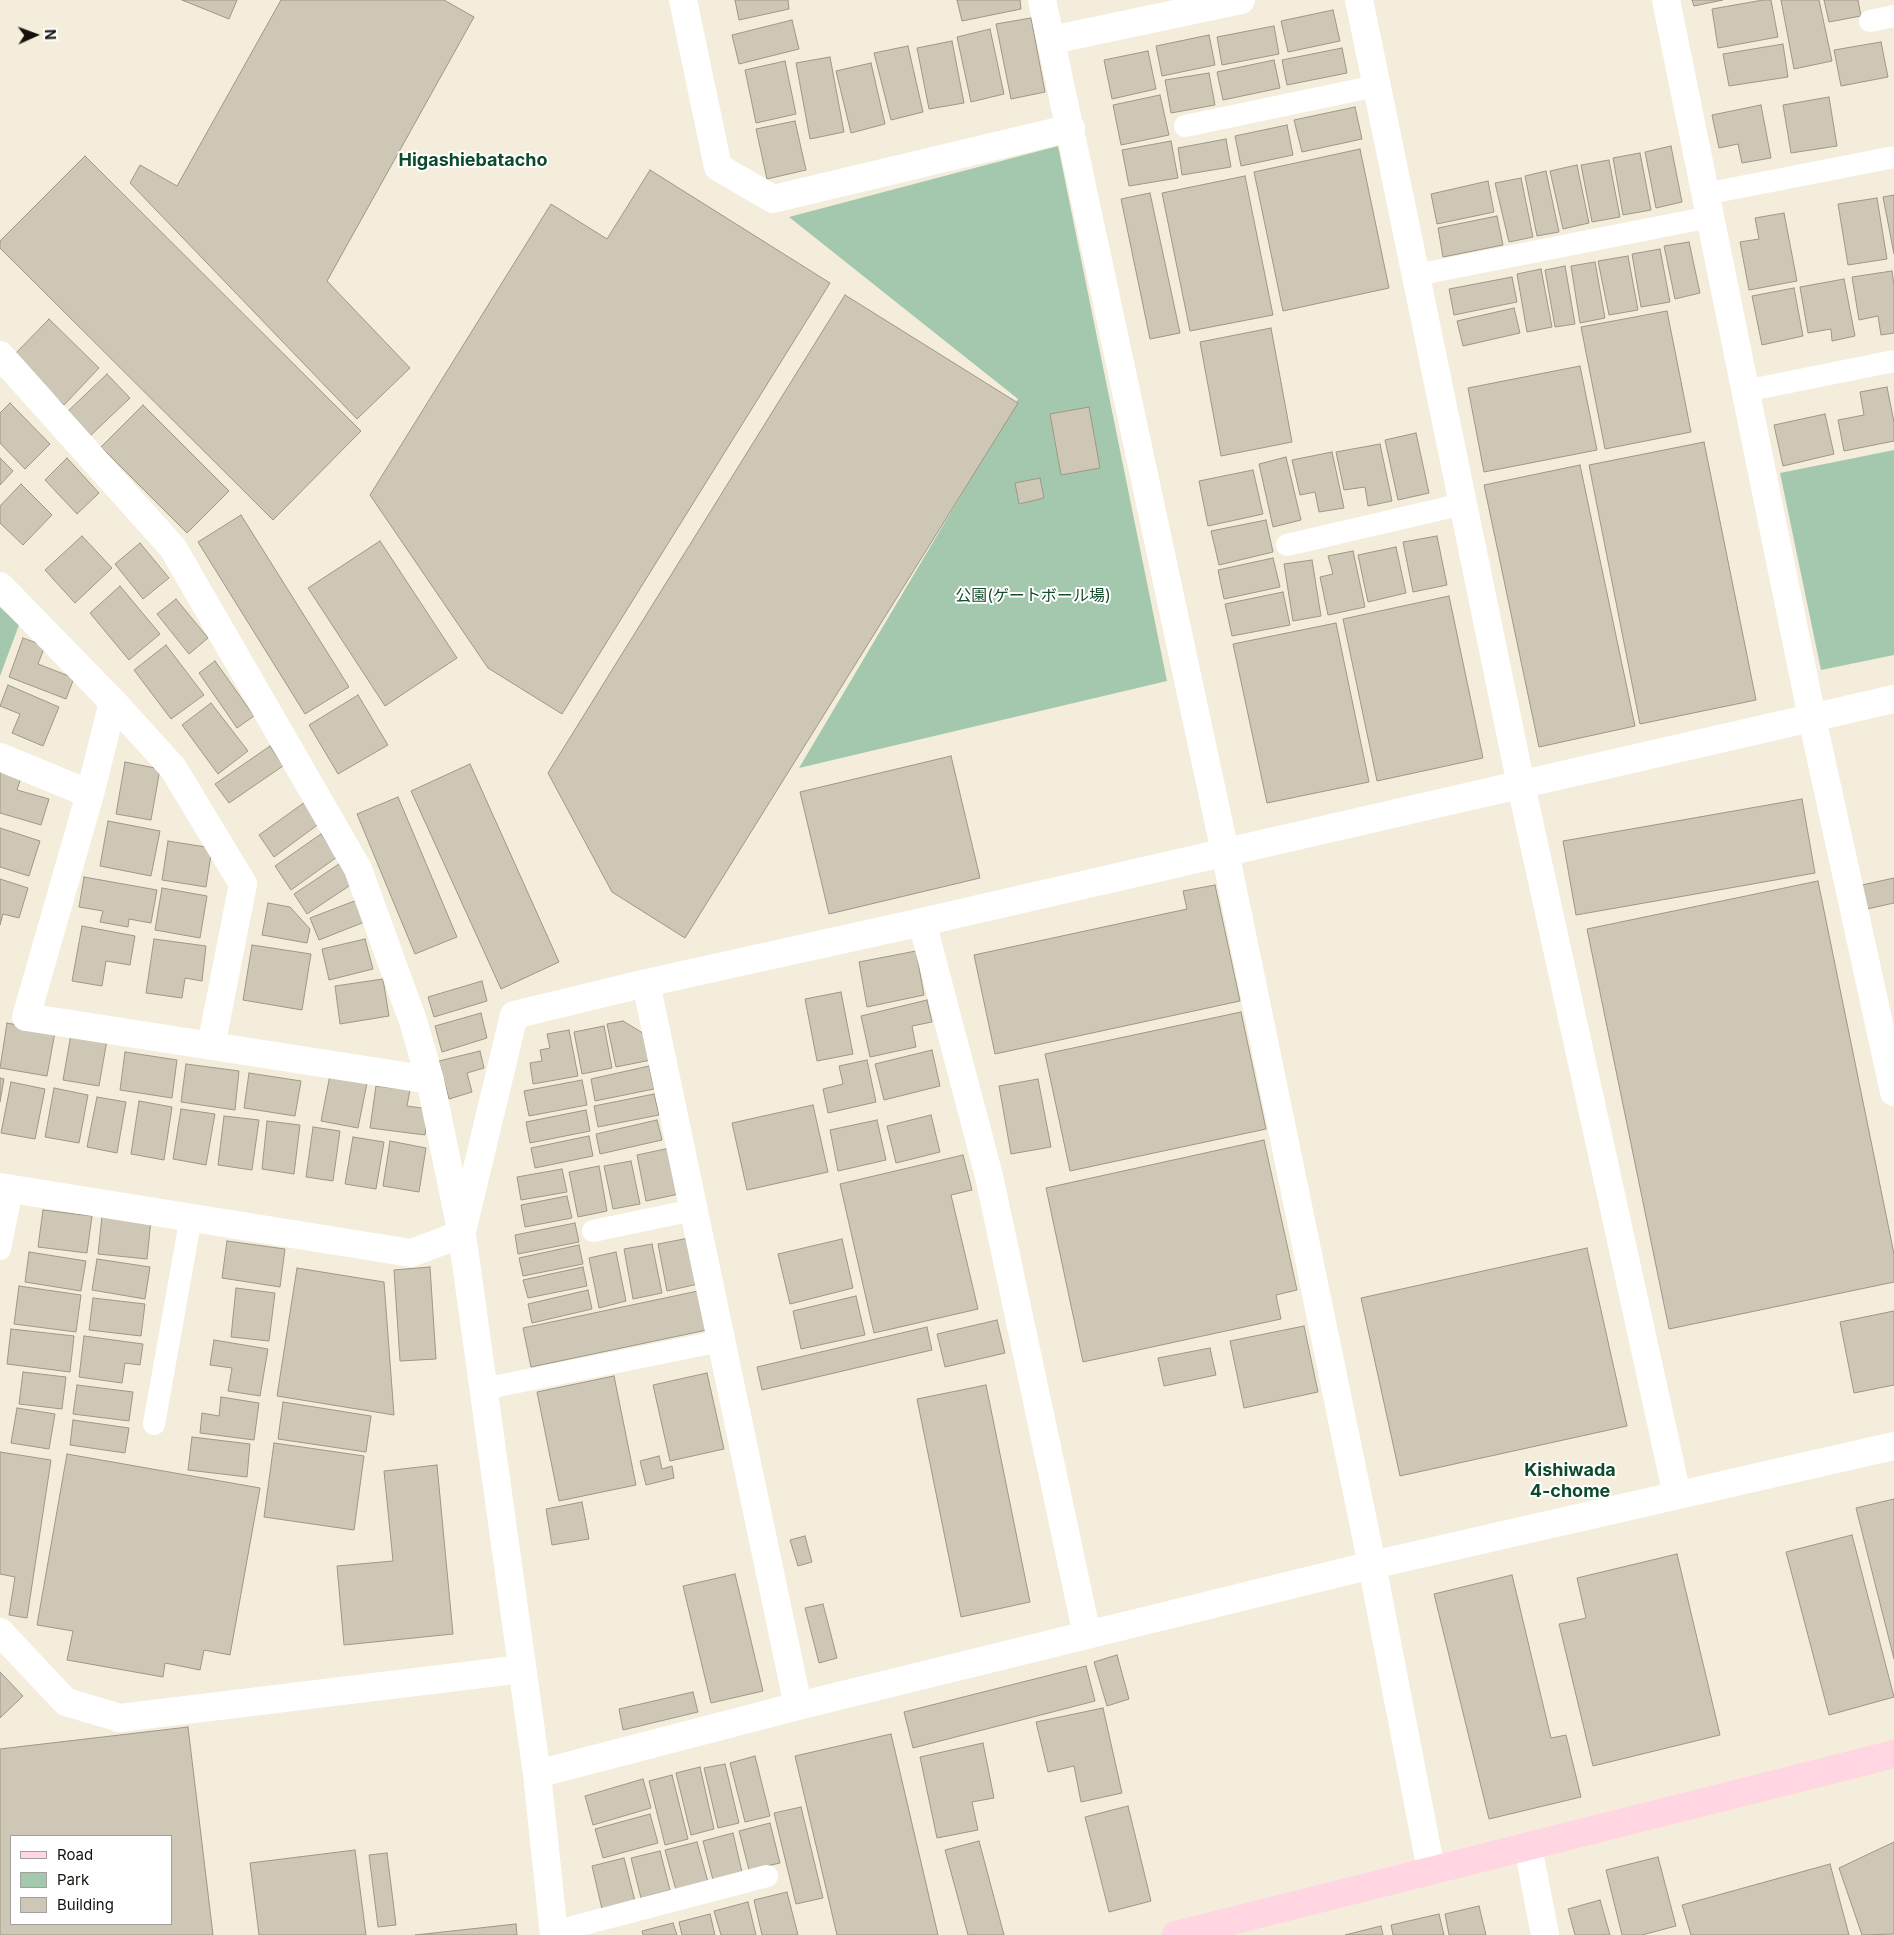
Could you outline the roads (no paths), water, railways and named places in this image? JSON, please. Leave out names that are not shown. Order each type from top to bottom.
[{"type":"street","points":[[683,0],[718,167],[773,200],[1071,128]]},
{"type":"street","points":[[1042,0],[1225,852],[1372,1565],[1431,1870]]},
{"type":"street","points":[[1052,40],[1241,0]]},
{"type":"street","points":[[1359,0],[1521,785],[1677,1496]]},
{"type":"street","points":[[1666,0],[1812,718],[1894,1092]]},
{"type":"street","points":[[0,356],[173,548],[358,869],[413,1021],[430,1080],[462,1234],[536,1774],[554,1934]]},
{"type":"street","points":[[0,586],[113,702],[173,768],[243,884],[210,1046]]},
{"type":"street","points":[[462,1234],[514,1015],[646,983],[922,922],[1894,699]]},
{"type":"street","points":[[113,702],[90,794],[26,1017],[430,1080]]},
{"type":"street","points":[[0,757],[90,794]]},
{"type":"street","points":[[922,922],[989,1176],[1087,1635]]},
{"type":"street","points":[[646,983],[798,1706]]},
{"type":"street","points":[[6,1188],[411,1253],[462,1234]]},
{"type":"street","points":[[536,1774],[798,1706],[1372,1565],[1894,1446]]},
{"type":"street","points":[[0,1632],[66,1702],[120,1718],[522,1669]]},
{"type":"street","points":[[1176,1935],[1894,1754]]},
{"type":"street","points":[[1528,1847],[1545,1935]]},
{"type":"lane","points":[[1870,21],[1894,16]]},
{"type":"lane","points":[[1185,126],[1376,86]]},
{"type":"lane","points":[[1416,275],[1708,205],[1894,157]]},
{"type":"lane","points":[[1745,391],[1894,361]]},
{"type":"lane","points":[[1287,545],[1462,504]]},
{"type":"lane","points":[[0,1249],[6,1188]]},
{"type":"lane","points":[[592,1231],[693,1210]]},
{"type":"lane","points":[[154,1424],[191,1217]]},
{"type":"lane","points":[[483,1389],[721,1342]]},
{"type":"lane","points":[[554,1934],[767,1876]]},
{"type":"district","name":"Higashiebatacho","points":[[473,161]]},
{"type":"district","name":"Kishiwada 4-chome","points":[[1570,1481]]},
{"type":"park label","name":"公園(ゲートボール場)","points":[[1033,596]]}]
